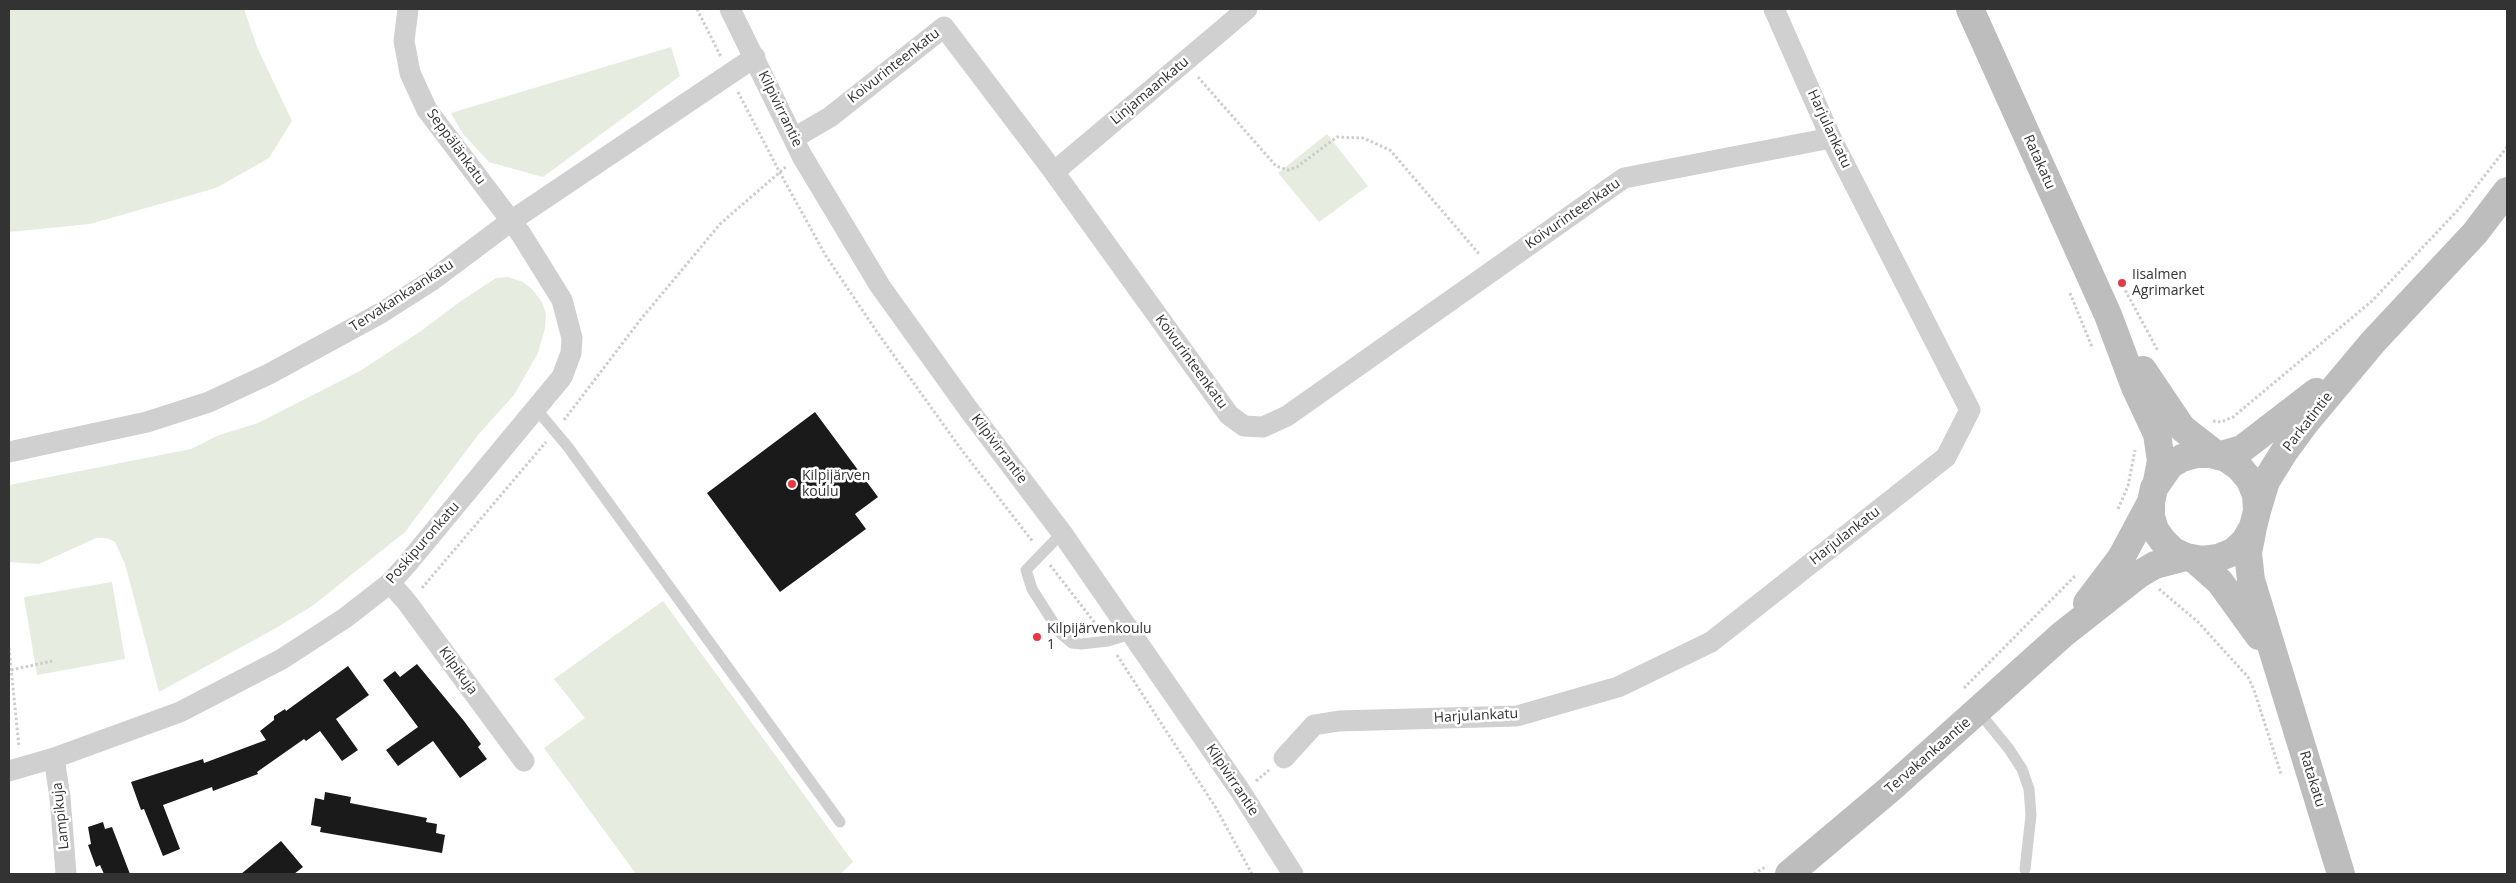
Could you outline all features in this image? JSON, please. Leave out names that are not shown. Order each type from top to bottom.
[{"type":"street","name":"Seppälänkatu","points":[[408,9],[404,41],[410,72],[427,110],[511,221]]},
{"type":"street","name":"Kilpivirrantie","points":[[730,9],[798,147],[880,286],[969,410],[1062,533],[1241,792],[1293,874]]},
{"type":"street","name":"Linjamaankatu","points":[[1054,172],[1247,9]]},
{"type":"street","name":"Harjulankatu","points":[[1284,758],[1314,725],[1339,721],[1517,716],[1618,687],[1711,642],[1946,457],[1970,410],[1831,138],[1774,9]]},
{"type":"street","name":"Ratakatu","points":[[1970,9],[2108,315],[2135,387],[2157,434],[2161,461],[2154,491]]},
{"type":"street","name":"Koivurinteenkatu","points":[[798,147],[830,117],[944,27],[1054,172],[1229,416],[1244,426],[1263,427],[1287,416],[1624,178],[1831,138]]},
{"type":"street","name":"Tervakankaankatu","points":[[9,452],[147,422],[226,394],[269,374],[381,313],[430,281],[511,221],[755,57]]},
{"type":"street","name":"Parkatintie","points":[[2255,519],[2266,481],[2284,452],[2373,342],[2475,232],[2507,191]]},
{"type":"street","name":"Poskipuronkatu","points":[[14,762],[54,758],[171,715],[218,693],[282,658],[337,623],[390,583],[537,410],[562,378],[571,353],[572,338],[562,300],[549,276],[511,221]]},
{"type":"street","name":"Ratakatu","points":[[2108,315],[2182,428],[2218,456]]},
{"type":"street","name":"Parkatintie","points":[[2218,456],[2242,449],[2261,437],[2329,382],[2373,342]]},
{"type":"street","points":[[2196,454],[2218,456],[2239,467],[2250,480],[2256,495],[2255,519],[2245,541],[2233,552],[2218,558],[2190,558],[2173,551],[2155,530],[2151,516],[2154,491],[2170,465],[2182,458],[2196,454]]},
{"type":"street","name":"Tervakankaantie","points":[[2064,634],[2120,558],[2154,491]]},
{"type":"street","name":"Ratakatu","points":[[2255,519],[2248,553],[2251,580],[2341,874]]},
{"type":"street","name":"Ratakatu","points":[[2190,558],[2220,582],[2237,604],[2266,648],[2283,684]]},
{"type":"street","name":"Tervakankaantie","points":[[1789,874],[1979,712],[2064,634],[2155,565],[2190,558]]},
{"type":"street","name":"Kilpikuja","points":[[390,583],[406,601],[524,761]]},
{"type":"street","name":"Lampikuja","points":[[54,758],[60,798],[66,874]]},
{"type":"lane","points":[[537,410],[556,431],[840,822]]},
{"type":"lane","points":[[1062,533],[1026,570],[1032,589],[1060,633],[1072,642],[1081,644],[1131,634]]},
{"type":"lane","points":[[1979,712],[2009,748],[2022,769],[2029,788],[2031,815],[2025,869]]},
{"type":"path","points":[[697,9],[718,52]]},
{"type":"path","points":[[1184,62],[1276,166],[1288,170],[1297,167],[1337,137],[1363,138],[1390,150],[1493,270]]},
{"type":"path","points":[[735,86],[826,256],[877,332],[961,449],[1108,640],[1216,808],[1252,874]]},
{"type":"path","points":[[406,601],[424,586],[556,431],[641,319],[721,223],[764,187],[798,147]]},
{"type":"path","points":[[2122,283],[2161,357]]},
{"type":"path","points":[[2144,572],[2159,589],[2198,622],[2248,678],[2254,690],[2281,774]]},
{"type":"path","points":[[9,648],[14,762]]},
{"type":"path","points":[[11,670],[52,661]]},
{"type":"shaded area","points":[[9,9],[244,9],[257,47],[292,121],[269,158],[216,188],[90,224],[9,232]]},
{"type":"shaded area","points":[[671,47],[680,76],[543,177],[489,162],[463,134],[451,113]]},
{"type":"shaded area","points":[[1327,134],[1368,186],[1319,222],[1278,173]]},
{"type":"shaded area","points":[[508,277],[523,282],[532,289],[542,302],[546,314],[545,328],[538,353],[514,395],[478,435],[405,532],[311,607],[269,632],[159,692],[125,564],[115,542],[107,538],[96,538],[39,564],[9,562],[9,485],[191,449],[219,435],[258,423],[360,371],[496,278]]},
{"type":"shaded area","points":[[112,582],[125,659],[37,675],[24,597]]},
{"type":"shaded area","points":[[663,601],[853,862],[840,874],[636,874],[544,748],[585,718],[554,679]]},
{"type":"building","points":[[815,412],[878,497],[855,514],[866,529],[780,592],[707,493]]},
{"type":"building","points":[[417,664],[481,744],[478,747],[487,759],[460,778],[433,741],[398,766],[386,750],[418,727],[383,680],[395,671],[400,677]]},
{"type":"building","points":[[348,666],[369,695],[336,719],[358,750],[342,761],[320,731],[306,741],[304,739],[257,772],[258,774],[213,791],[212,787],[163,805],[180,849],[163,856],[144,809],[141,810],[131,782],[203,759],[204,763],[266,740],[260,731],[274,720],[274,716],[285,709],[286,711]]},
{"type":"building","points":[[325,792],[351,797],[350,803],[427,818],[426,822],[437,824],[436,833],[445,835],[442,853],[320,832],[321,827],[311,825],[315,798],[324,800]]},
{"type":"building","points":[[103,822],[105,829],[112,827],[130,874],[104,874],[100,865],[96,867],[88,845],[91,844],[88,827]]},
{"type":"building","points":[[281,841],[303,867],[294,874],[241,874]]},
{"type":"place","name":"Iisalmen Agrimarket","points":[[2122,283]]},
{"type":"place","name":"Kilpijärven koulu","points":[[792,484]]},
{"type":"place","name":"Kilpijärvenkoulu 1","points":[[1037,637]]}]
